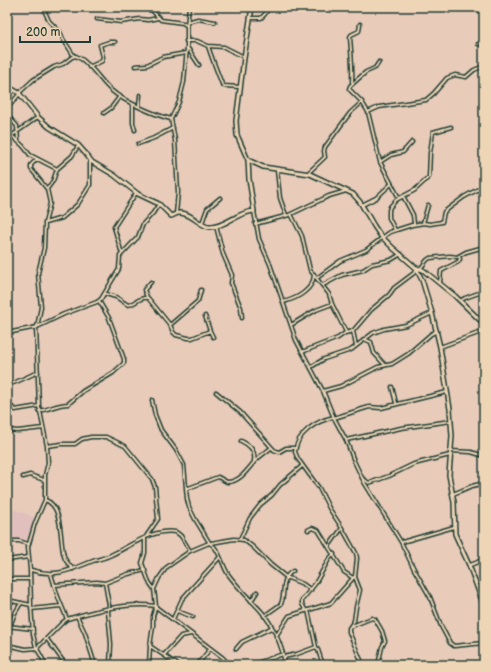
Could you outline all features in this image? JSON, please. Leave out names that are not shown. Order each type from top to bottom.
[{"type":"street","points":[[46,7],[45,12],[49,21],[60,32],[63,40],[74,56],[78,57],[89,67],[112,91],[132,103],[160,116],[172,119]]},
{"type":"street","points":[[149,7],[158,18],[166,21],[183,23],[186,26]]},
{"type":"street","points":[[176,214],[178,192],[175,140],[172,119],[182,92],[187,47],[186,26],[189,7]]},
{"type":"street","points":[[252,7],[240,87],[236,128],[237,136],[248,160],[249,179],[259,239],[296,340],[323,391],[334,418],[346,440],[361,477],[401,542],[430,597],[441,626],[450,643],[454,646],[484,643]]},
{"type":"street","points":[[250,18],[261,18],[269,7]]},
{"type":"street","points":[[449,11],[450,7]]},
{"type":"street","points":[[96,18],[121,22],[158,18]]},
{"type":"street","points":[[187,22],[198,19],[215,22]]},
{"type":"street","points":[[360,24],[359,31],[350,37],[351,64],[353,73],[350,90],[362,102],[368,112],[380,162],[399,198]]},
{"type":"street","points":[[186,41],[197,42],[208,46],[224,47],[244,57]]},
{"type":"street","points":[[89,67],[102,61],[103,57],[100,45],[108,42],[115,42]]},
{"type":"street","points":[[478,44],[484,43]]},
{"type":"street","points":[[208,46],[210,57],[215,65],[222,84],[224,86],[240,87]]},
{"type":"street","points":[[187,47],[199,65]]},
{"type":"street","points":[[135,66],[147,65],[163,57],[186,53]]},
{"type":"street","points":[[7,108],[19,93],[33,80],[55,66],[63,64],[74,56]]},
{"type":"street","points":[[352,84],[366,72],[375,68],[379,62]]},
{"type":"street","points":[[368,112],[379,107],[426,100],[447,78],[454,76],[466,77],[474,70],[484,66]]},
{"type":"street","points":[[7,86],[19,93],[49,127],[78,145],[90,160],[114,175],[136,193],[160,204],[170,216],[183,214],[207,227],[216,226],[230,221],[236,216],[254,211]]},
{"type":"street","points":[[139,106],[140,95]]},
{"type":"street","points":[[104,113],[111,108],[120,96]]},
{"type":"street","points":[[308,173],[325,157],[325,147],[352,110],[362,102]]},
{"type":"street","points":[[132,103],[133,123],[135,130]]},
{"type":"street","points":[[7,115],[14,122],[18,131],[18,141]]},
{"type":"street","points":[[7,139],[38,116]]},
{"type":"street","points":[[396,230],[390,220],[388,210],[394,201],[415,190],[429,177],[433,132],[451,127]]},
{"type":"street","points":[[138,144],[173,128]]},
{"type":"street","points":[[12,136],[30,155],[57,169]]},
{"type":"street","points":[[380,162],[394,154],[403,152],[412,142]]},
{"type":"street","points":[[47,189],[57,169],[72,156],[78,145]]},
{"type":"street","points":[[37,159],[31,165],[31,169],[47,189],[50,203],[45,223],[44,248],[38,279],[41,307],[37,327],[39,411],[47,446],[48,463],[44,480],[45,500],[28,544],[30,605],[34,640],[45,664],[42,665]]},
{"type":"street","points":[[45,223],[62,218],[78,204],[90,185],[90,160]]},
{"type":"street","points":[[248,160],[262,167],[308,173],[348,190],[357,198],[383,238],[418,269],[455,296],[484,324]]},
{"type":"street","points":[[277,168],[280,198],[286,215]]},
{"type":"street","points":[[362,205],[376,198],[391,184]]},
{"type":"street","points":[[317,278],[340,261],[366,250],[396,230],[423,223],[430,224],[442,222],[444,220],[444,212],[464,197],[484,186]]},
{"type":"street","points":[[256,224],[291,214],[329,196],[348,190]]},
{"type":"street","points":[[122,254],[114,227],[136,193]]},
{"type":"street","points":[[403,196],[412,215],[414,225]]},
{"type":"street","points":[[202,223],[207,209],[220,198]]},
{"type":"street","points":[[7,333],[37,327],[64,314],[99,302],[106,294],[119,269],[120,257],[138,237],[143,224],[160,204]]},
{"type":"street","points":[[423,223],[428,205]]},
{"type":"street","points":[[291,214],[300,232],[309,267],[330,296],[332,304],[346,332]]},
{"type":"street","points":[[216,226],[223,254],[232,275],[231,282],[241,308],[242,318]]},
{"type":"street","points":[[302,352],[338,338],[346,332],[353,331],[371,310],[389,295],[394,288],[430,258],[459,256],[466,252],[484,247]]},
{"type":"street","points":[[323,285],[342,275],[363,270],[372,264],[391,260],[401,254]]},
{"type":"street","points":[[440,284],[440,272],[442,269],[458,262],[460,259],[459,256]]},
{"type":"street","points":[[418,269],[437,331],[447,392],[451,421],[449,475],[454,527],[484,606]]},
{"type":"street","points":[[283,302],[294,300],[304,293],[313,280],[314,274]]},
{"type":"street","points":[[151,282],[144,289],[147,297],[170,325],[173,332],[188,338],[210,331]]},
{"type":"street","points":[[170,325],[198,301],[201,290]]},
{"type":"street","points":[[460,301],[484,291]]},
{"type":"street","points":[[106,294],[116,297],[128,305],[143,297],[147,297]]},
{"type":"street","points":[[39,411],[48,410],[60,404],[68,404],[83,392],[113,373],[124,363],[124,359],[108,318],[99,302]]},
{"type":"street","points":[[291,325],[316,310],[332,304]]},
{"type":"street","points":[[311,367],[324,359],[351,350],[373,333],[384,329],[406,325],[432,313]]},
{"type":"street","points":[[205,316],[210,331],[214,337]]},
{"type":"street","points":[[353,331],[356,346]]},
{"type":"street","points":[[323,391],[341,386],[374,369],[392,364],[404,357],[431,334],[437,331]]},
{"type":"street","points":[[440,347],[484,331]]},
{"type":"street","points":[[364,339],[371,342],[374,353],[385,365]]},
{"type":"street","points":[[7,385],[38,372]]},
{"type":"street","points":[[392,386],[396,403]]},
{"type":"street","points":[[216,392],[243,415],[271,448],[279,452],[286,448],[295,448]]},
{"type":"street","points":[[363,665],[349,632],[350,626],[354,621],[360,590],[354,577],[357,556],[313,479],[302,466],[295,454],[295,448],[304,431],[327,419],[369,407],[381,408],[396,403],[447,392]]},
{"type":"street","points":[[152,400],[155,415],[161,430],[183,462],[187,499],[191,511],[238,588],[264,616],[276,636],[285,665]]},
{"type":"street","points":[[7,402],[13,409],[19,411],[39,406]]},
{"type":"street","points":[[346,440],[401,428],[451,421]]},
{"type":"street","points":[[7,430],[18,431],[43,428]]},
{"type":"street","points":[[47,446],[73,444],[82,439],[99,436],[106,437],[125,446],[152,479],[155,487],[158,518],[145,538],[145,553],[142,563],[149,582],[154,589]]},
{"type":"street","points":[[241,441],[248,445],[254,453],[254,463]]},
{"type":"street","points":[[186,490],[218,477],[224,481],[230,482],[239,478],[271,448]]},
{"type":"street","points":[[450,451],[471,452],[484,456]]},
{"type":"street","points":[[361,477],[368,482],[372,482],[414,464],[450,455]]},
{"type":"street","points":[[240,539],[250,518],[260,505],[302,466]]},
{"type":"street","points":[[23,477],[30,475],[44,480]]},
{"type":"street","points":[[452,494],[462,489],[484,483]]},
{"type":"street","points":[[45,500],[51,503],[55,508],[60,527],[64,555],[73,569]]},
{"type":"street","points":[[401,542],[454,527]]},
{"type":"street","points":[[308,530],[312,528],[318,530],[344,572],[354,577]]},
{"type":"street","points":[[328,547],[342,528]]},
{"type":"street","points":[[30,570],[51,574],[73,569],[112,555],[126,546],[161,533],[176,532],[181,536],[190,551]]},
{"type":"street","points":[[149,665],[150,646],[156,607],[154,589],[159,578],[167,567],[190,551],[210,543],[240,539],[249,544],[286,577],[303,584],[311,590]]},
{"type":"street","points":[[7,541],[19,541],[28,544]]},
{"type":"street","points":[[323,665],[316,647],[307,610],[302,602],[303,598],[311,590],[334,554]]},
{"type":"street","points":[[469,565],[478,562],[484,556]]},
{"type":"street","points":[[7,560],[29,557]]},
{"type":"street","points":[[173,619],[182,599],[220,557]]},
{"type":"street","points":[[54,585],[105,583],[128,574],[145,570]]},
{"type":"street","points":[[264,616],[282,604],[286,577],[293,571]]},
{"type":"street","points":[[51,574],[67,620]]},
{"type":"street","points":[[276,636],[288,616],[331,603],[354,577]]},
{"type":"street","points":[[7,579],[30,579]]},
{"type":"street","points":[[105,583],[109,605],[108,609],[111,644],[110,665]]},
{"type":"street","points":[[477,586],[484,584]]},
{"type":"street","points":[[251,601],[257,592]]},
{"type":"street","points":[[7,600],[30,605]]},
{"type":"street","points":[[10,626],[15,613],[22,603]]},
{"type":"street","points":[[7,645],[25,649],[37,648],[62,623],[67,620],[77,616],[136,604],[156,607],[211,648],[230,665]]},
{"type":"street","points":[[31,609],[61,606]]},
{"type":"street","points":[[177,610],[193,617]]},
{"type":"street","points":[[77,616],[85,633],[95,665]]},
{"type":"street","points":[[350,626],[372,618],[375,619],[382,631],[385,641],[378,665]]},
{"type":"street","points":[[7,626],[33,629]]},
{"type":"street","points":[[236,649],[242,642],[271,628]]},
{"type":"street","points":[[164,655],[181,636],[191,634]]},
{"type":"street","points":[[47,639],[66,665]]},
{"type":"street","points":[[150,646],[178,665]]},
{"type":"street","points":[[251,665],[283,655],[297,654],[316,647]]},
{"type":"street","points":[[197,665],[211,648]]},
{"type":"shaded area","points":[[14,509],[36,518],[27,543],[7,535]]}]
